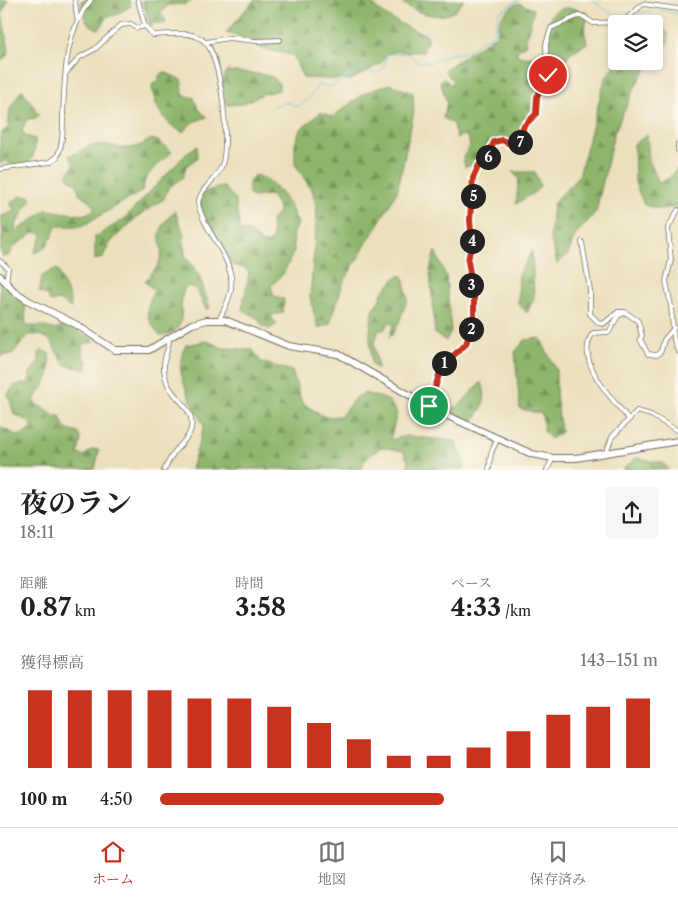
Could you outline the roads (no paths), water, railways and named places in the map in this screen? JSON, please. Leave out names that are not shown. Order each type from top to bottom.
[{"type":"highway","points":[[0,276],[28,301],[74,324],[115,350],[149,350],[192,324],[207,320],[219,320],[290,346],[338,354],[429,406],[497,440],[532,454],[553,458],[576,458],[678,441]]},
{"type":"street","points":[[75,0],[77,20]]},
{"type":"street","points":[[0,169],[50,162],[57,157],[62,137],[65,75],[72,34],[77,20],[91,0]]},
{"type":"street","points":[[138,0],[145,26],[153,35],[185,34],[206,42],[229,38],[256,42],[280,40]]},
{"type":"street","points":[[429,406],[442,366],[466,344],[475,314],[468,261],[472,241],[470,220],[473,178],[476,169],[485,162],[494,142],[502,140],[512,145],[518,144],[523,134],[523,127],[536,114],[537,97],[548,75],[546,44],[552,28],[578,16],[584,17],[593,23],[622,22],[643,2],[678,9]]},
{"type":"street","points":[[65,75],[80,57],[95,49],[121,25],[131,24],[137,28],[145,26]]},
{"type":"street","points":[[206,42],[218,64],[220,88],[225,110],[223,158],[219,171],[203,189],[198,204],[206,227],[230,269],[232,278],[230,295],[219,320]]},
{"type":"street","points":[[678,144],[678,150]]},
{"type":"street","points":[[678,210],[668,228],[671,260],[666,281],[674,328],[674,340],[678,352]]},
{"type":"street","points":[[582,242],[590,290],[590,314],[598,323],[603,324],[618,312],[625,312],[638,321],[642,336],[640,339],[648,354],[657,355],[661,352],[664,340],[674,328]]},
{"type":"street","points":[[0,261],[8,268],[6,283]]},
{"type":"street","points":[[625,312],[618,316],[609,332],[593,333],[590,337],[589,351],[592,370],[599,384],[628,418]]},
{"type":"street","points":[[164,470],[175,450],[188,436],[192,416],[189,410],[172,393],[165,376],[163,358],[169,339]]},
{"type":"street","points":[[606,453],[612,437],[628,418],[637,411],[644,411],[678,430]]},
{"type":"street","points":[[489,470],[491,453],[497,440]]},
{"type":"street","points":[[547,470],[553,458]]},
{"type":"waterway","points":[[272,106],[287,102],[297,107],[307,101],[318,85],[331,87],[358,69],[377,73],[383,69],[387,54],[408,53],[418,62],[429,63],[447,55],[467,52],[482,40],[493,36],[499,12],[519,0]]},
{"type":"waterway","points":[[593,0],[610,13],[620,15],[631,13]]},
{"type":"waterway","points":[[635,13],[657,10],[678,14]]}]
